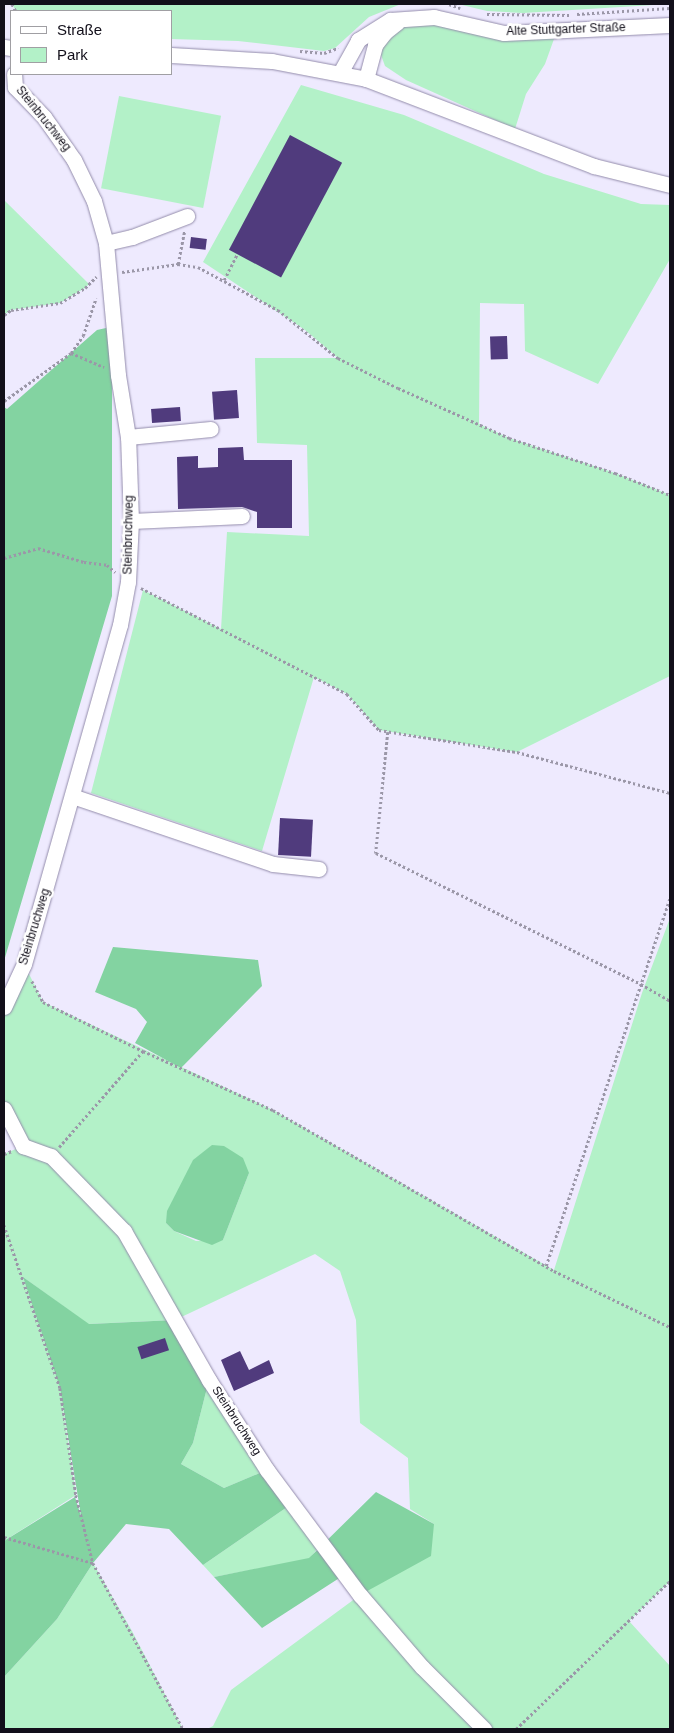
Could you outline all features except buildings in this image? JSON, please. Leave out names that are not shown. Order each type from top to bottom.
[{"type":"street","points":[[366,79],[380,38],[404,18]]},
{"type":"street","name":"Alte Stuttgarter Straße","points":[[340,73],[348,54],[370,30],[390,20],[434,18],[504,33],[670,25]]},
{"type":"street","points":[[172,55],[272,61],[366,79],[594,166],[670,185]]},
{"type":"street","name":"Steinbruchweg","points":[[4,1007],[24,964],[120,625],[128,582],[131,521],[128,437],[121,378],[118,375],[105,278],[106,243],[94,201],[74,160],[44,117],[15,87],[14,75]]},
{"type":"street","points":[[106,243],[132,237],[187,216]]},
{"type":"street","points":[[128,437],[211,429]]},
{"type":"street","points":[[131,521],[242,516]]},
{"type":"street","points":[[72,796],[273,864],[319,869]]},
{"type":"street","name":"Steinbruchweg","points":[[4,1109],[23,1146],[51,1156],[124,1231],[209,1380],[268,1470],[344,1575],[422,1667],[484,1729]]},
{"type":"path","points":[[449,4],[465,9]]},
{"type":"path","points":[[479,12],[522,16],[670,8]]},
{"type":"path","points":[[294,50],[324,53],[340,47]]},
{"type":"path","points":[[178,264],[187,216]]},
{"type":"path","points":[[224,280],[237,255]]},
{"type":"path","points":[[4,315],[11,310],[60,303],[85,288],[100,274],[105,278],[178,264],[198,267],[278,310],[338,358],[398,388],[509,438],[615,473],[670,495]]},
{"type":"path","points":[[4,401],[71,353],[90,319],[97,291]]},
{"type":"path","points":[[71,353],[97,362],[121,378]]},
{"type":"path","points":[[4,558],[38,548],[84,562],[107,565],[128,582],[347,694],[379,730],[517,752],[670,793]]},
{"type":"path","points":[[388,732],[376,853],[641,984],[670,1001]]},
{"type":"path","points":[[546,1266],[670,897]]},
{"type":"path","points":[[24,964],[43,1002],[143,1051],[272,1110],[546,1266],[670,1327]]},
{"type":"path","points":[[51,1156],[143,1051]]},
{"type":"path","points":[[4,1225],[60,1388],[76,1495],[93,1563],[183,1729]]},
{"type":"path","points":[[4,1537],[93,1563]]},
{"type":"path","points":[[516,1729],[670,1580]]},
{"type":"green space","points":[[12,4],[401,4],[369,17],[335,48],[324,51],[238,41],[172,39],[172,10],[15,10]]},
{"type":"green space","points":[[458,4],[670,4],[523,13],[487,11]]},
{"type":"green space","points":[[433,23],[501,39],[554,39],[545,64],[526,94],[515,129],[406,80],[385,66],[381,55],[383,43],[400,27]]},
{"type":"green space","points":[[301,85],[404,115],[544,174],[641,204],[670,205],[670,259],[598,384],[525,351],[524,304],[480,303],[479,424],[509,438],[615,473],[670,495],[670,676],[517,752],[379,730],[347,694],[314,677],[262,851],[91,793],[143,590],[221,629],[227,532],[309,536],[307,445],[257,443],[255,358],[338,358],[305,330],[203,262]]},
{"type":"green space","points":[[119,96],[221,116],[203,208],[101,188]]},
{"type":"green space","points":[[4,200],[89,284],[85,288],[60,303],[11,310],[4,315]]},
{"type":"green space","points":[[115,326],[112,364],[112,596],[4,961],[4,407],[7,409],[97,330]]},
{"type":"green space","points":[[670,918],[670,1581],[629,1621],[670,1666],[670,1729],[207,1729],[213,1726],[231,1690],[360,1595],[434,1524],[410,1509],[408,1458],[360,1423],[356,1320],[340,1271],[315,1254],[175,1320],[88,1324],[23,1277],[60,1388],[76,1495],[4,1541],[4,1154],[23,1146],[4,1109],[4,1007],[24,964],[43,1002],[273,1110],[554,1270],[642,993]],"holes":[[[249,1173],[223,1240],[196,1241],[174,1231],[166,1223]]]},
{"type":"green space","points":[[113,947],[258,960],[262,986],[181,1068],[135,1043],[147,1022],[136,1009],[95,992]]},
{"type":"green space","points":[[212,1145],[224,1146],[243,1158],[249,1173],[223,1240],[212,1245],[174,1231],[166,1223],[167,1211],[193,1160]]},
{"type":"green space","points":[[23,1277],[89,1324],[175,1320],[209,1380],[193,1443],[181,1464],[224,1488],[267,1470],[293,1503],[203,1565],[169,1529],[126,1524],[93,1563],[57,1619],[4,1677],[4,1541],[75,1497],[81,1516],[60,1388]]},
{"type":"green space","points":[[209,1380],[267,1470],[224,1488],[181,1464],[193,1443]]},
{"type":"green space","points":[[376,1492],[434,1524],[431,1556],[360,1595],[344,1575],[262,1628],[214,1577],[309,1558]]},
{"type":"green space","points":[[293,1503],[321,1544],[309,1559],[214,1577],[203,1565]]},
{"type":"green space","points":[[93,1563],[132,1631],[183,1729],[4,1729],[4,1677],[57,1619]]}]
